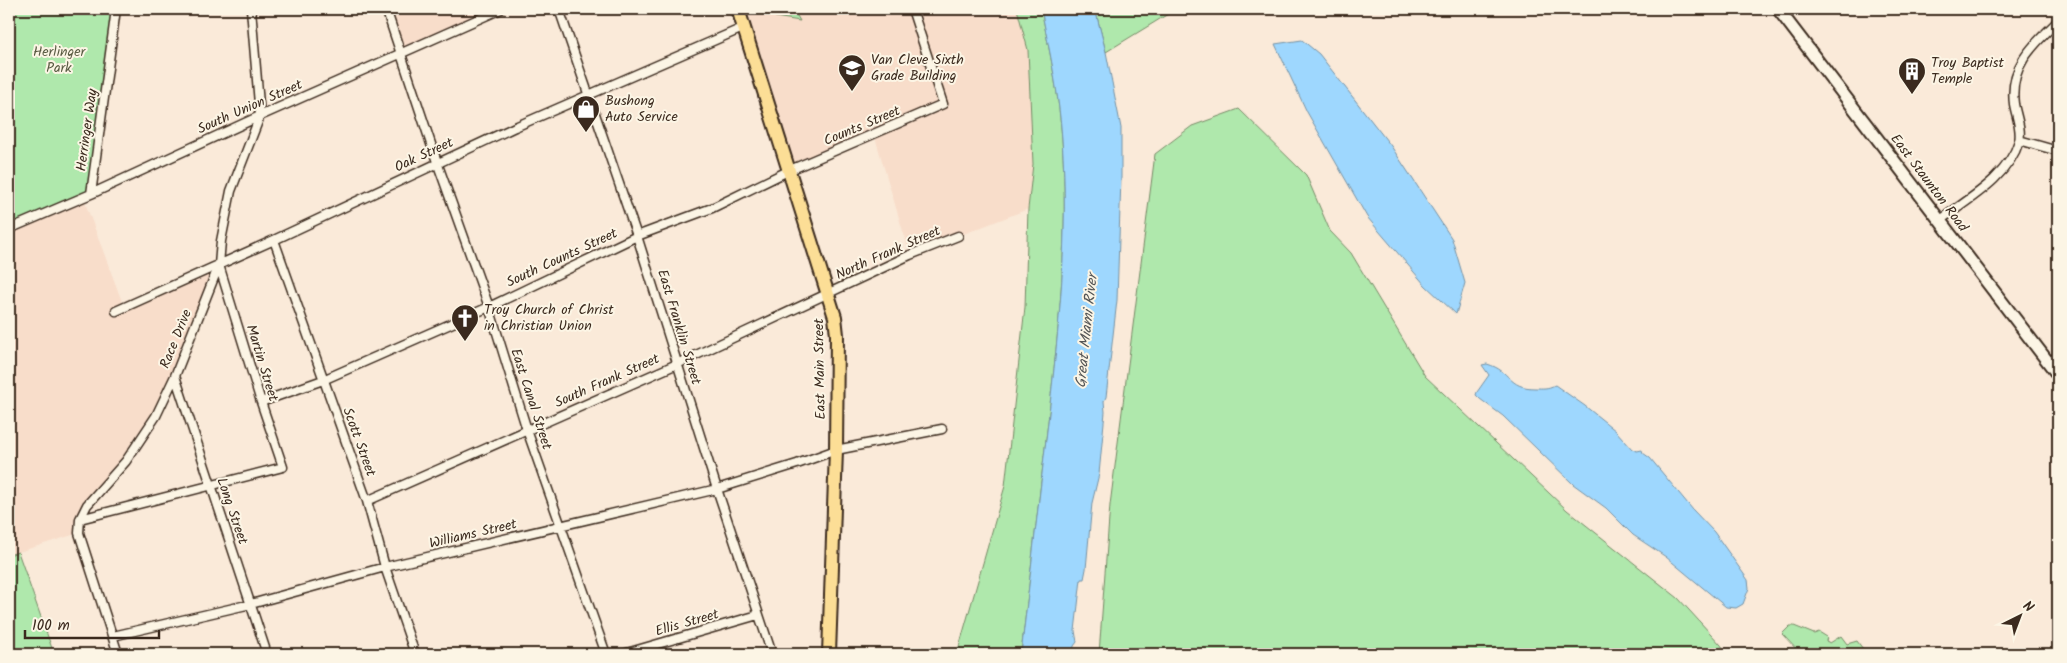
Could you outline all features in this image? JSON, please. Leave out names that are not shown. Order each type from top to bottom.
[{"type":"main road","name":"East Main Street","points":[[738,9],[829,294],[837,335],[836,450],[829,654]]},
{"type":"main road","name":"East Staunton Road","points":[[1778,9],[2058,375]]},
{"type":"street","name":"Herringer Way","points":[[91,194],[116,9]]},
{"type":"street","name":"Race Drive","points":[[80,520],[86,505],[126,461],[156,416],[175,376],[219,265],[221,240],[231,191],[260,116],[251,9]]},
{"type":"street","name":"East Canal Street","points":[[386,9],[437,162],[489,307],[527,430],[606,654]]},
{"type":"street","name":"South Union Street","points":[[9,229],[91,194],[260,116],[501,9]]},
{"type":"street","name":"East Franklin Street","points":[[559,9],[637,236],[717,489],[772,654]]},
{"type":"street","name":"Counts Street","points":[[790,170],[943,104],[912,9]]},
{"type":"street","points":[[1939,221],[1992,180],[2010,160],[2019,140],[2019,125],[2013,92],[2014,77],[2021,62],[2058,21]]},
{"type":"street","name":"Oak Street","points":[[116,311],[274,240],[437,162],[588,94],[745,27]]},
{"type":"street","points":[[2019,140],[2058,151]]},
{"type":"street","name":"South Counts Street","points":[[261,402],[323,380],[489,307],[637,236],[712,208],[790,170]]},
{"type":"street","name":"North Frank Street","points":[[829,294],[910,255],[958,236]]},
{"type":"street","name":"Scott Street","points":[[274,240],[367,501],[385,567],[415,654]]},
{"type":"street","name":"Martin Street","points":[[210,486],[283,467],[219,265]]},
{"type":"street","name":"South Frank Street","points":[[367,501],[677,364],[829,294]]},
{"type":"street","points":[[2049,364],[2058,355]]},
{"type":"street","name":"Long Street","points":[[175,376],[267,654]]},
{"type":"street","name":"Williams Street","points":[[113,636],[251,604],[385,567],[717,489],[836,450],[942,429]]},
{"type":"street","points":[[118,654],[79,533],[80,520],[210,486]]},
{"type":"street","name":"Ellis Street","points":[[623,654],[758,615]]},
{"type":"shaded area","points":[[386,9],[501,9],[400,54]]},
{"type":"shaded area","points":[[738,9],[1017,9],[1028,50],[1033,164],[1028,209],[910,255],[874,134],[790,170]]},
{"type":"shaded area","points":[[83,197],[124,307],[219,265],[175,376],[126,461],[87,505],[79,533],[9,555],[9,229]]},
{"type":"green space","name":"Herlinger Park","points":[[9,9],[116,9],[91,194],[9,229]]},
{"type":"green space","points":[[767,9],[793,9],[800,21],[775,17]]},
{"type":"green space","points":[[1017,9],[1041,9],[1059,106],[1064,175],[1064,245],[1059,316],[1021,654],[957,654],[1005,486],[1025,307],[1028,209],[1033,164],[1028,50]]},
{"type":"green space","points":[[1095,9],[1174,9],[1106,52]]},
{"type":"green space","points":[[1239,109],[1306,175],[1330,231],[1351,253],[1425,376],[1567,510],[1678,598],[1727,654],[1099,654],[1110,505],[1155,154],[1192,126]]},
{"type":"green space","points":[[18,552],[54,654],[9,654],[9,555]]},
{"type":"green space","points":[[1790,626],[1814,634],[1819,632],[1827,637],[1826,641],[1830,643],[1841,636],[1847,644],[1857,641],[1863,649],[1859,651],[1862,654],[1801,654],[1782,634]]},
{"type":"water","name":"Great Miami River","points":[[1041,9],[1095,9],[1106,52],[1121,128],[1117,300],[1104,401],[1105,412],[1099,474],[1092,503],[1086,569],[1084,579],[1081,579],[1075,631],[1077,642],[1073,653],[1075,654],[1021,654],[1056,351],[1064,245],[1064,175],[1061,123],[1054,74]]},
{"type":"water","points":[[1302,40],[1319,54],[1391,146],[1452,239],[1465,283],[1456,314],[1425,285],[1367,217],[1307,112],[1275,44]]},
{"type":"water","points":[[1487,364],[1495,367],[1519,385],[1543,388],[1555,385],[1616,431],[1632,449],[1642,450],[1714,532],[1748,580],[1749,588],[1743,604],[1736,608],[1726,607],[1666,557],[1633,535],[1606,508],[1573,484],[1503,416],[1480,399],[1476,395],[1477,392],[1489,375],[1482,365]]},
{"type":"place","name":"Van Cleve Sixth Grade Building","points":[[852,92]]},
{"type":"place","name":"Troy Baptist Temple","points":[[1912,95]]},
{"type":"place","name":"Bushong Auto Service","points":[[586,133]]},
{"type":"place","name":"Troy Church of Christ in Christian Union","points":[[465,342]]}]
